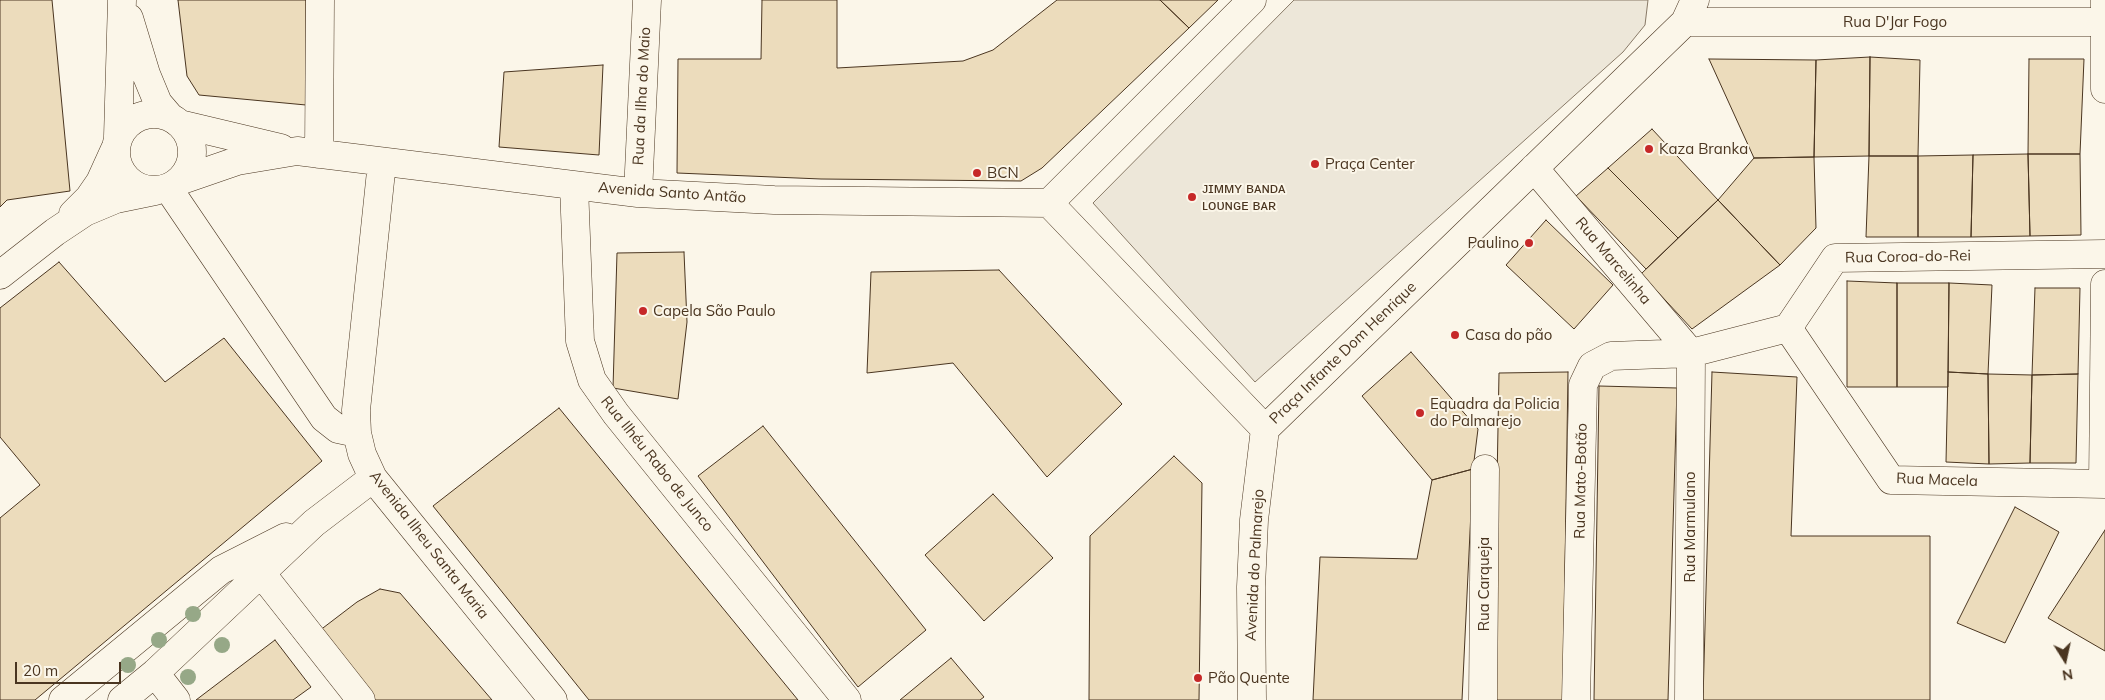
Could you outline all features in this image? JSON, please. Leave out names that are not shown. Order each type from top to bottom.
[{"type":"street","points":[[122,0],[158,103],[188,134],[192,146],[187,171],[167,186],[141,189],[130,183],[120,172],[117,143],[122,0]]},
{"type":"street","points":[[308,153],[320,0]]},
{"type":"street","name":"Rua da Ilha do Maio","points":[[638,193],[647,0]]},
{"type":"street","points":[[1049,203],[1252,0]]},
{"type":"street","points":[[2105,0],[2105,89]]},
{"type":"street","name":"Praça Infante Dom Henrique","points":[[1049,203],[1265,429],[1534,168],[1690,11]]},
{"type":"street","name":"Rua D'Jar Fogo","points":[[1690,11],[2105,22]]},
{"type":"street","points":[[0,275],[55,232],[89,198],[108,167],[125,127],[140,117],[158,114],[175,121]]},
{"type":"street","name":"Avenida Santo Antão","points":[[175,121],[308,153],[638,193],[774,200],[1049,203]]},
{"type":"street","name":"Avenida Santo Antão","points":[[55,232],[85,212],[103,204],[167,186],[237,161],[308,153]]},
{"type":"street","name":"Avenida Ilheu Santa Maria","points":[[382,162],[356,410],[357,433],[362,454],[373,478],[544,697]]},
{"type":"street","name":"Rua Marcelinha","points":[[1534,168],[1691,353]]},
{"type":"street","points":[[167,186],[324,418],[338,429],[357,433]]},
{"type":"street","name":"Rua Ilhéu Rabo de Junco","points":[[574,186],[580,341],[592,380],[616,414],[847,700]]},
{"type":"street","name":"Rua Coroa-do-Rei","points":[[1788,328],[1835,258],[2105,254]]},
{"type":"street","points":[[2104,484],[2105,284]]},
{"type":"street","points":[[1691,353],[1788,328]]},
{"type":"street","name":"Rua Macela","points":[[1788,328],[1891,480],[2104,484]]},
{"type":"street","name":"Rua Mato-Botão","points":[[1576,700],[1583,385],[1592,366],[1611,356],[1691,353]]},
{"type":"street","name":"Rua Marmulano","points":[[1689,700],[1691,353]]},
{"type":"street","name":"Avenida do Palmarejo","points":[[1252,700],[1254,520],[1265,429]]},
{"type":"street","name":"Rua Carqueja","points":[[1483,700],[1485,469]]},
{"type":"street","points":[[122,700],[155,673],[314,523],[373,478]]},
{"type":"street","points":[[63,700],[221,570],[314,523]]},
{"type":"street","points":[[261,573],[361,700]]},
{"type":"street","points":[[155,673],[176,700]]},
{"type":"shaded area","name":"Praça Center","points":[[1294,0],[1648,0],[1645,25],[1623,52],[1255,382],[1093,203]]},
{"type":"building","points":[[0,0],[52,0],[70,191],[7,200],[0,207]]},
{"type":"building","points":[[178,0],[306,0],[306,105],[199,95],[187,76]]},
{"type":"building","points":[[762,0],[837,0],[837,68],[963,61],[993,50],[1057,0],[1160,0],[1189,28],[1042,168],[1021,181],[821,179],[677,173],[678,59],[761,59]]},
{"type":"building","points":[[1160,0],[1218,0],[1189,28]]},
{"type":"building","points":[[1870,57],[1869,156],[1814,157],[1816,60]]},
{"type":"building","points":[[1870,57],[1920,60],[1918,156],[1869,156]]},
{"type":"building","points":[[1709,59],[1816,60],[1814,157],[1754,158]]},
{"type":"building","points":[[2029,59],[2084,59],[2080,154],[2028,154]]},
{"type":"building","points":[[603,65],[599,155],[499,147],[504,72]]},
{"type":"building","points":[[1652,129],[1718,200],[1678,238],[1608,168]]},
{"type":"building","points":[[2028,154],[2030,236],[1971,237],[1973,155]]},
{"type":"building","points":[[2028,154],[2080,154],[2081,235],[2030,236]]},
{"type":"building","points":[[1973,155],[1971,237],[1918,237],[1918,156]]},
{"type":"building","points":[[1869,156],[1918,156],[1918,237],[1866,237]]},
{"type":"building","points":[[1814,157],[1816,228],[1780,265],[1718,200],[1754,158]]},
{"type":"building","points":[[1608,168],[1678,238],[1646,269],[1576,196]]},
{"type":"building","points":[[1718,200],[1780,265],[1692,329],[1641,274]]},
{"type":"building","points":[[1546,220],[1613,285],[1574,329],[1506,265]]},
{"type":"building","points":[[684,252],[687,322],[678,399],[613,388],[617,253]]},
{"type":"building","points":[[59,262],[165,382],[224,338],[322,461],[35,700],[0,700],[0,518],[40,485],[0,437],[0,308]]},
{"type":"building","points":[[999,270],[1122,404],[1047,477],[953,363],[867,373],[871,272]]},
{"type":"building","points":[[1847,281],[1897,283],[1897,387],[1847,387]]},
{"type":"building","points":[[1897,283],[1949,283],[1948,387],[1897,387]]},
{"type":"building","points":[[1949,283],[1992,285],[1988,374],[1948,372]]},
{"type":"building","points":[[2035,288],[2080,288],[2078,374],[2032,375]]},
{"type":"building","name":"Equadra da Policia do Palmarejo","points":[[1411,352],[1478,429],[1473,469],[1432,480],[1362,396]]},
{"type":"building","points":[[1568,372],[1563,700],[1493,700],[1499,373]]},
{"type":"building","points":[[1712,372],[1797,377],[1791,536],[1930,536],[1930,700],[1703,700]]},
{"type":"building","points":[[1948,372],[1988,374],[1989,464],[1946,462]]},
{"type":"building","points":[[1988,374],[2032,375],[2030,463],[1989,464]]},
{"type":"building","points":[[2078,374],[2076,463],[2030,463],[2032,375]]},
{"type":"building","points":[[1599,386],[1677,388],[1668,700],[1594,700]]},
{"type":"building","points":[[559,408],[798,700],[589,700],[433,506]]},
{"type":"building","points":[[763,426],[926,630],[858,687],[698,476]]},
{"type":"building","points":[[1174,456],[1202,483],[1199,700],[1089,700],[1090,536]]},
{"type":"building","points":[[1473,469],[1462,700],[1313,700],[1320,557],[1417,559],[1432,480]]},
{"type":"building","points":[[993,494],[1053,558],[984,621],[925,555]]},
{"type":"building","points":[[2015,507],[2059,532],[2005,643],[1957,623]]},
{"type":"building","points":[[2105,530],[2105,651],[2048,618]]},
{"type":"building","points":[[380,589],[400,593],[492,700],[362,700],[319,631],[357,602]]},
{"type":"building","points":[[275,640],[311,687],[293,700],[196,700]]},
{"type":"building","points":[[951,658],[984,697],[980,700],[900,700]]},
{"type":"place","name":"Kaza Branka","points":[[1649,149]]},
{"type":"place","name":"Praça Center","points":[[1315,164]]},
{"type":"place","name":"BCN","points":[[977,173]]},
{"type":"place","name":"ᴊɪᴍᴍʏ ʙᴀɴᴅᴀ ʟᴏᴜɴɢᴇ ʙᴀʀ","points":[[1192,197]]},
{"type":"place","name":"Paulino","points":[[1529,243]]},
{"type":"place","name":"Capela São Paulo","points":[[643,311]]},
{"type":"place","name":"Casa do pão","points":[[1455,335]]},
{"type":"place","name":"Equadra da Policia do Palmarejo","points":[[1420,413]]},
{"type":"place","name":"Pão Quente","points":[[1198,678]]}]
